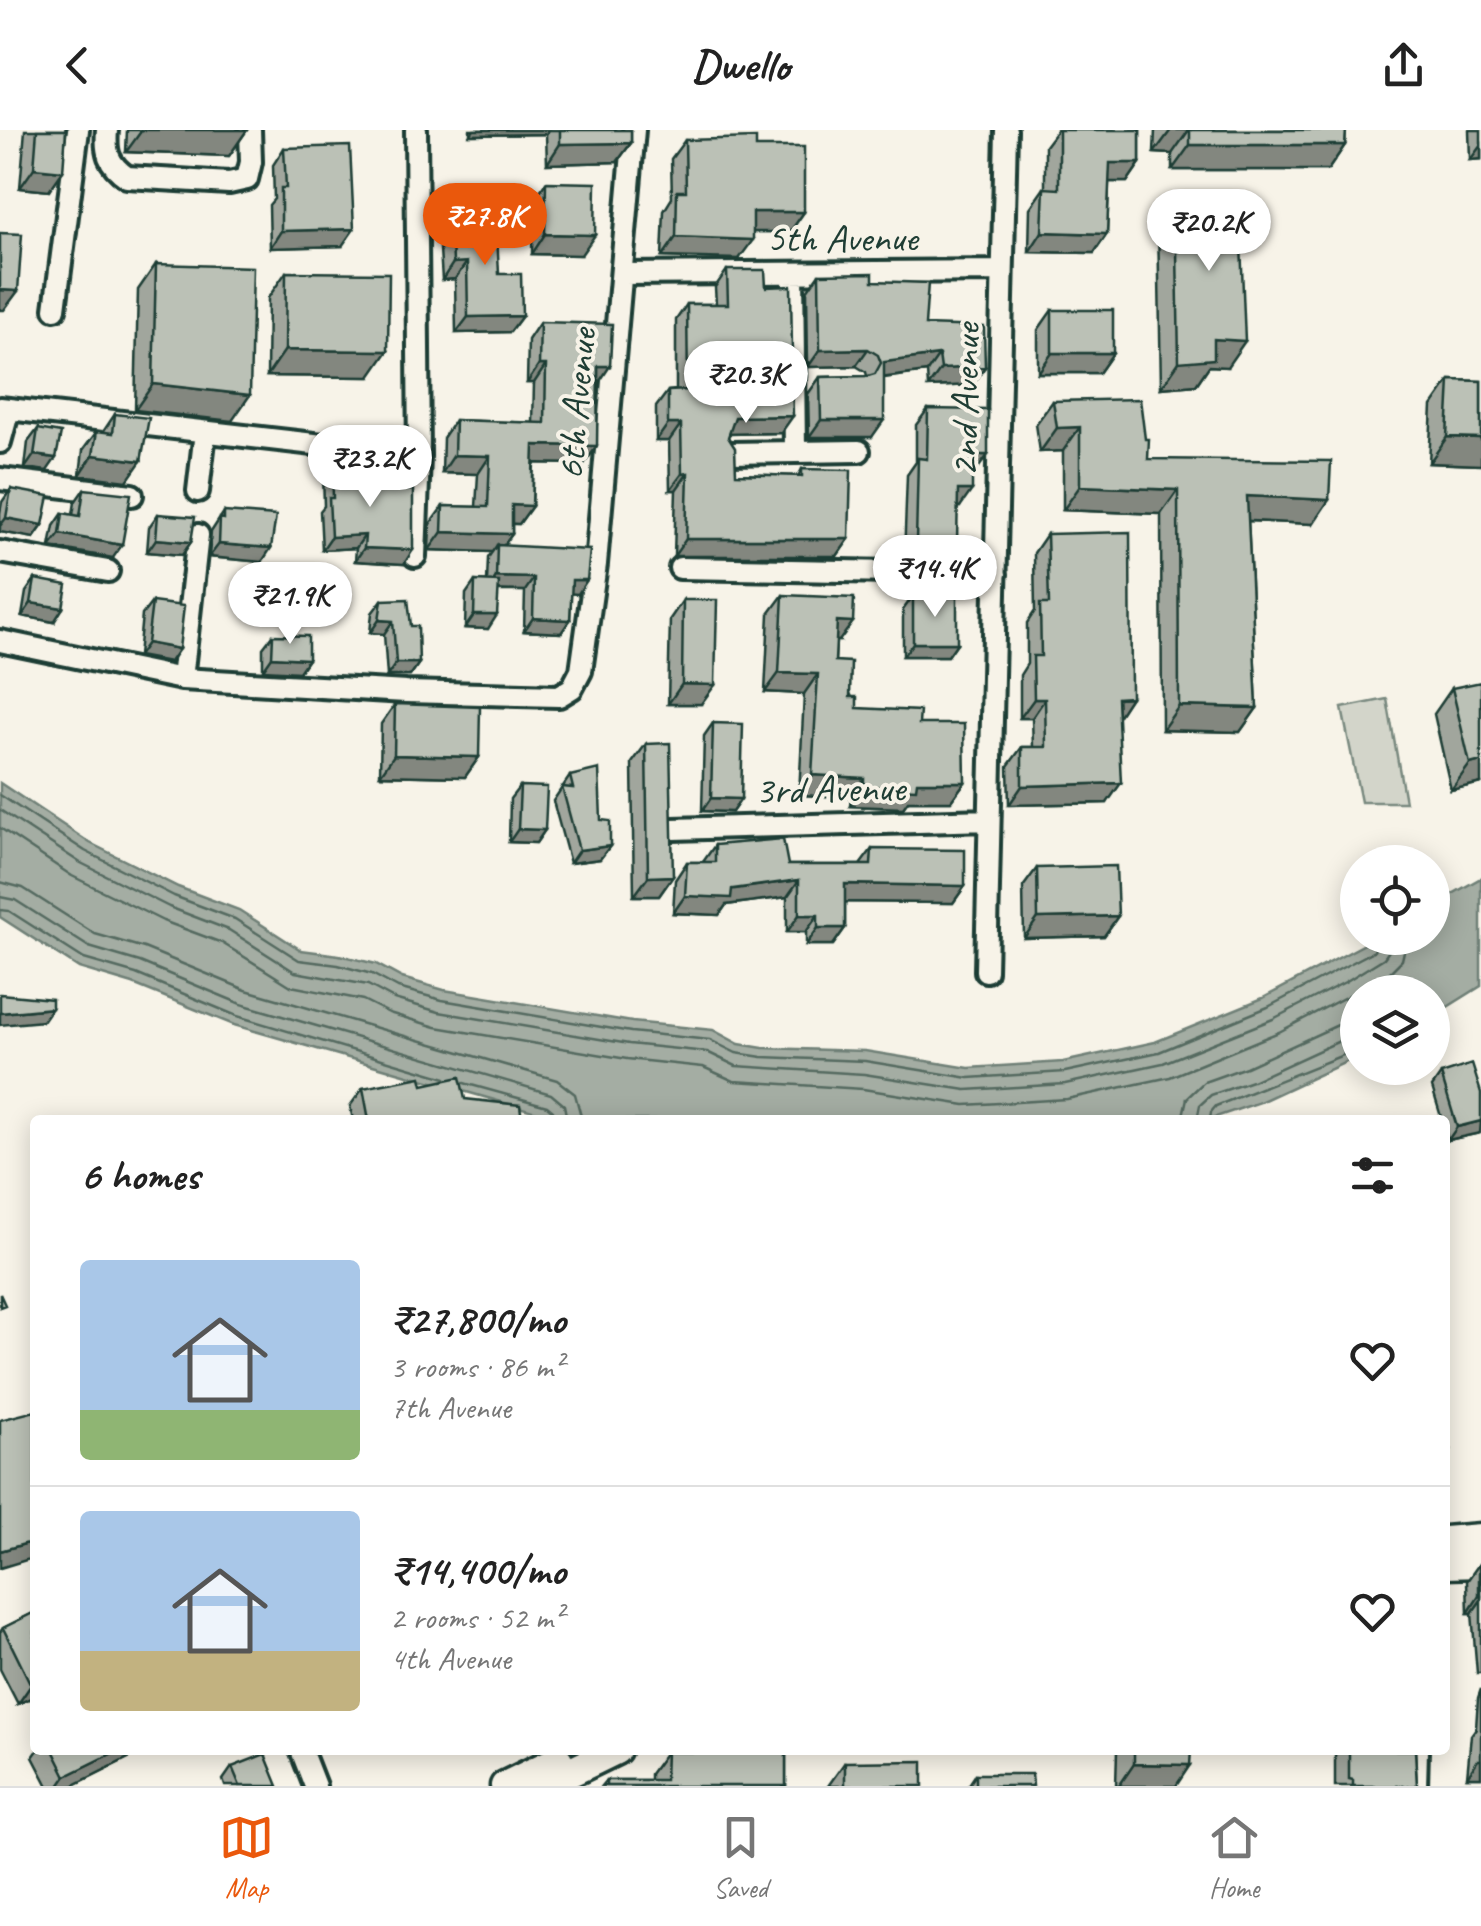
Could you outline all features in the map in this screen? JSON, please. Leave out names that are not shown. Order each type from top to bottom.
[{"type":"main road","points":[[1450,1541],[1481,1538]]},
{"type":"main road","points":[[1450,1564],[1481,1564]]},
{"type":"main road","points":[[506,1786],[570,1755]]},
{"type":"main road","points":[[542,1786],[606,1755]]},
{"type":"street","points":[[54,309],[78,130]]},
{"type":"street","points":[[107,130],[105,150],[113,167],[127,177],[229,183],[247,179],[250,130]]},
{"type":"street","points":[[415,556],[420,456],[416,130]]},
{"type":"street","name":"6th Avenue","points":[[182,680],[559,696],[572,688],[581,671],[596,564],[634,130]]},
{"type":"street","name":"2nd Avenue","points":[[986,970],[1006,130]]},
{"type":"street","name":"5th Avenue","points":[[623,274],[1002,271]]},
{"type":"street","points":[[792,273],[795,452]]},
{"type":"street","points":[[0,442],[4,409],[420,456]]},
{"type":"street","points":[[198,491],[205,432]]},
{"type":"street","points":[[730,453],[859,451]]},
{"type":"street","points":[[0,479],[132,496]]},
{"type":"street","points":[[0,641],[182,680],[198,535]]},
{"type":"street","points":[[0,552],[108,570]]},
{"type":"street","points":[[680,568],[996,574]]},
{"type":"street","name":"3rd Avenue","points":[[674,828],[989,820]]},
{"type":"street","points":[[303,1755],[315,1786]]},
{"type":"street","points":[[1416,1786],[1417,1755]]},
{"type":"shaded area","points":[[1387,699],[1405,802],[1361,802],[1342,708]]},
{"type":"water","points":[[0,783],[90,843],[178,887],[239,910],[301,950],[376,964],[402,978],[444,990],[632,1022],[713,1030],[739,1044],[865,1051],[969,1068],[1063,1062],[1155,1042],[1263,998],[1344,955],[1450,955],[1450,895],[1481,878],[1481,986],[1450,1005],[1450,975],[1340,975],[1340,1065],[1222,1115],[547,1115],[234,1025],[133,984],[79,968],[0,917]]},
{"type":"building","points":[[37,130],[66,130],[63,171],[34,168]]},
{"type":"building","points":[[560,130],[631,130],[631,143],[560,144]]},
{"type":"building","points":[[1059,130],[1140,130],[1140,163],[1110,163],[1107,234],[1042,232],[1044,188],[1059,189]]},
{"type":"building","points":[[1190,130],[1346,130],[1345,145],[1190,145]]},
{"type":"building","points":[[756,138],[756,147],[804,147],[804,212],[753,212],[753,240],[676,237],[677,191],[686,191],[685,140]]},
{"type":"building","points":[[350,146],[354,229],[281,231],[281,188],[286,188],[284,148]]},
{"type":"building","points":[[546,182],[596,183],[595,235],[545,234]]},
{"type":"building","points":[[1176,195],[1239,195],[1245,341],[1214,339],[1214,359],[1179,362]]},
{"type":"building","points":[[496,214],[499,274],[521,274],[522,316],[468,317],[467,262],[453,263],[451,216]]},
{"type":"building","points":[[0,233],[22,234],[18,291],[0,290]]},
{"type":"building","points":[[156,264],[253,267],[250,395],[153,384]]},
{"type":"building","points":[[727,270],[765,270],[766,287],[791,286],[792,351],[741,351],[728,359],[729,371],[735,378],[792,378],[793,416],[735,417],[728,437],[735,448],[736,474],[802,476],[802,469],[851,470],[849,539],[686,539],[688,473],[682,474],[681,424],[668,424],[668,391],[688,390],[687,304],[728,304]]},
{"type":"building","points":[[286,272],[389,273],[388,351],[285,350]]},
{"type":"building","points":[[873,273],[873,281],[928,283],[925,325],[984,327],[985,367],[941,369],[939,355],[884,362],[884,420],[821,420],[820,377],[868,376],[875,374],[881,363],[878,355],[868,349],[820,350],[819,274]]},
{"type":"building","points":[[1052,310],[1113,310],[1113,353],[1052,353]]},
{"type":"building","points":[[540,322],[612,324],[610,366],[598,366],[597,446],[534,445],[532,506],[512,505],[512,534],[442,532],[443,506],[488,507],[490,456],[454,455],[455,420],[545,423],[546,365],[539,365]]},
{"type":"building","points":[[1450,380],[1481,381],[1481,438],[1447,437]]},
{"type":"building","points":[[1140,399],[1145,439],[1149,439],[1148,459],[1331,461],[1329,500],[1247,496],[1257,708],[1179,706],[1178,490],[1080,486],[1080,427],[1057,428],[1053,401]]},
{"type":"building","points":[[928,409],[988,410],[988,455],[972,455],[972,490],[958,490],[957,543],[916,542],[918,458],[927,459]]},
{"type":"building","points":[[115,414],[149,418],[141,461],[93,455],[97,431],[113,433]]},
{"type":"building","points":[[38,429],[61,433],[56,458],[34,455]]},
{"type":"building","points":[[332,460],[364,460],[361,489],[413,490],[413,550],[364,548],[365,535],[331,537]]},
{"type":"building","points":[[11,489],[49,496],[43,525],[6,518]]},
{"type":"building","points":[[84,489],[131,494],[122,545],[60,534],[63,513],[80,516]]},
{"type":"building","points":[[224,512],[276,516],[271,548],[219,544],[220,518],[224,519]]},
{"type":"building","points":[[158,514],[195,517],[191,542],[156,539]]},
{"type":"building","points":[[1130,532],[1131,697],[1117,698],[1121,783],[1022,786],[1022,747],[1046,747],[1045,699],[1034,699],[1033,656],[1041,656],[1040,604],[1049,604],[1047,534]]},
{"type":"building","points":[[497,545],[590,550],[587,580],[572,580],[570,620],[533,618],[534,578],[496,577]]},
{"type":"building","points":[[35,579],[67,585],[63,608],[31,603]]},
{"type":"building","points":[[475,581],[499,582],[497,615],[474,615]]},
{"type":"building","points":[[783,595],[854,598],[853,622],[837,621],[835,661],[851,662],[850,697],[857,697],[857,708],[920,711],[919,724],[964,724],[965,782],[917,782],[916,789],[864,786],[864,778],[812,775],[818,674],[779,673]]},
{"type":"building","points":[[913,596],[957,597],[957,643],[913,643]]},
{"type":"building","points":[[408,599],[411,626],[418,626],[419,663],[396,663],[393,621],[379,620],[382,600]]},
{"type":"building","points":[[683,600],[717,600],[715,685],[682,684]]},
{"type":"building","points":[[152,602],[184,606],[179,649],[147,643]]},
{"type":"building","points":[[273,635],[308,636],[308,659],[272,657]]},
{"type":"building","points":[[1481,682],[1481,761],[1470,764],[1452,688]]},
{"type":"building","points":[[395,704],[480,707],[479,757],[394,755]]},
{"type":"building","points":[[713,723],[743,724],[741,799],[711,798]]},
{"type":"building","points":[[670,743],[673,876],[648,877],[646,744]]},
{"type":"building","points":[[599,769],[601,820],[610,821],[610,846],[579,850],[562,787],[573,788],[570,776]]},
{"type":"building","points":[[520,786],[547,787],[545,830],[518,829]]},
{"type":"building","points":[[783,839],[788,865],[871,865],[872,849],[965,850],[965,886],[845,884],[845,928],[818,928],[818,915],[799,915],[799,880],[732,889],[731,898],[685,896],[687,862],[715,862],[715,845]]},
{"type":"building","points":[[1116,866],[1118,916],[1038,918],[1037,868]]},
{"type":"building","points":[[0,994],[52,999],[52,1008],[0,1013]]},
{"type":"building","points":[[1472,1064],[1481,1093],[1481,1121],[1457,1127],[1444,1085],[1450,1085],[1450,1071]]},
{"type":"building","points":[[421,1077],[423,1085],[460,1077],[465,1099],[520,1105],[521,1115],[368,1115],[363,1088]]},
{"type":"building","points":[[30,1412],[30,1542],[0,1551],[0,1420]]},
{"type":"building","points":[[1481,1564],[1481,1596],[1479,1596]]},
{"type":"building","points":[[30,1614],[30,1683],[3,1628]]},
{"type":"building","points":[[56,1755],[109,1755],[66,1776]]},
{"type":"building","points":[[265,1755],[278,1786],[240,1786],[232,1767]]},
{"type":"building","points":[[666,1755],[786,1755],[786,1786],[606,1786],[606,1780],[665,1780]]},
{"type":"building","points":[[1134,1755],[1191,1755],[1190,1765],[1134,1764]]},
{"type":"building","points":[[1349,1755],[1415,1755],[1417,1786],[1353,1786],[1349,1779]]},
{"type":"building","points":[[923,1761],[923,1786],[845,1786],[845,1762]]},
{"type":"building","points":[[976,1774],[1032,1774],[1033,1786],[976,1786]]}]
